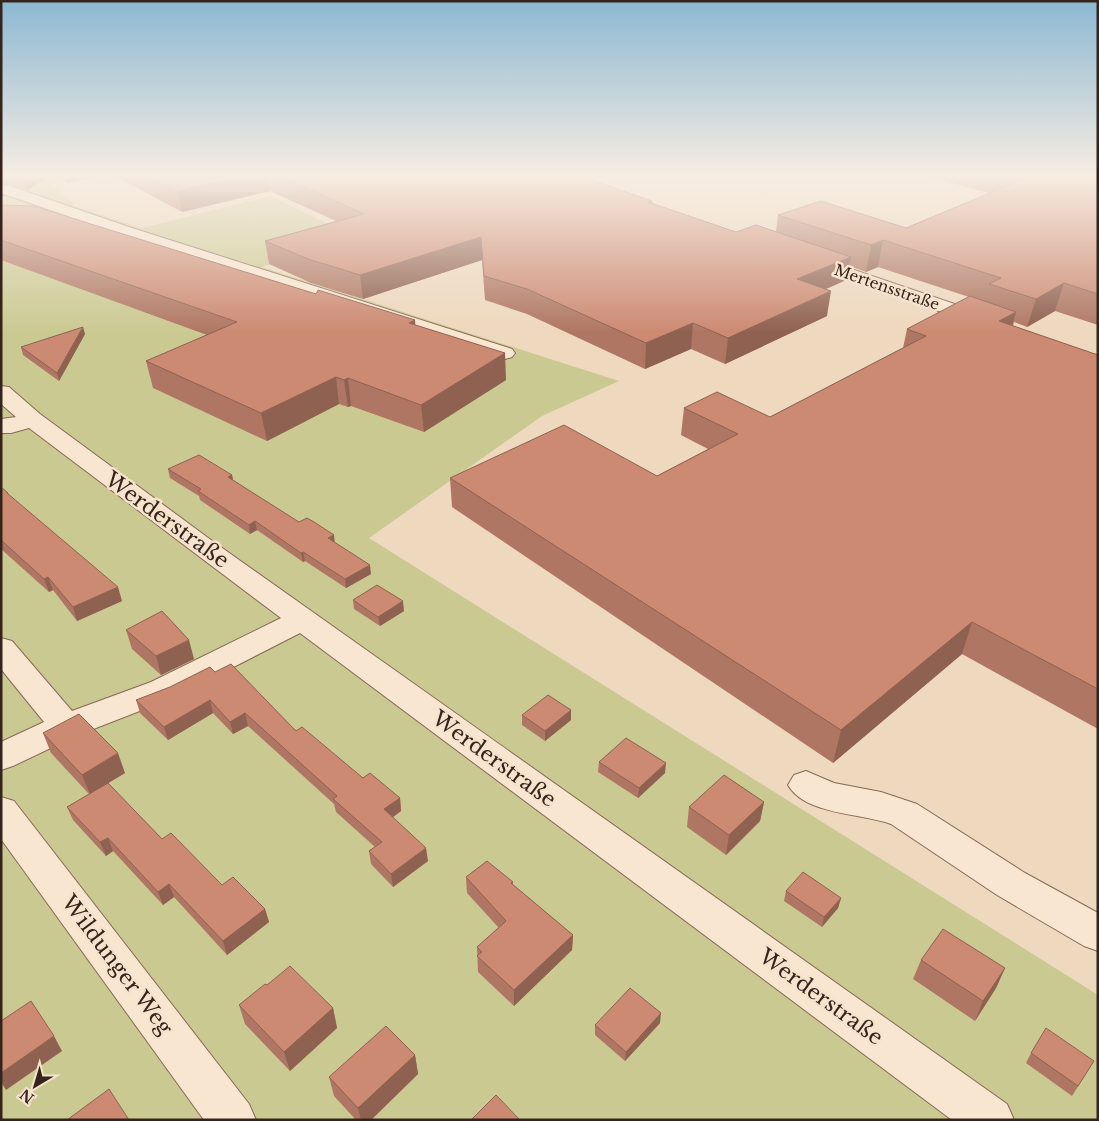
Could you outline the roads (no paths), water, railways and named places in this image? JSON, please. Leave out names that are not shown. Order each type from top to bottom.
[{"type":"street","points":[[113,227],[505,353]]},
{"type":"street","name":"Mertensstraße","points":[[796,256],[997,325]]},
{"type":"street","name":"Werderstraße","points":[[1,392],[32,419],[302,620],[991,1120]]},
{"type":"street","points":[[1,426],[12,426],[32,419]]},
{"type":"street","points":[[1,756],[66,726],[162,690],[302,620]]},
{"type":"street","points":[[1,648],[66,726]]},
{"type":"street","points":[[806,785],[827,796],[881,806],[904,814],[1011,884],[1098,933]]},
{"type":"street","name":"Wildunger Weg","points":[[1,811],[234,1120]]}]
